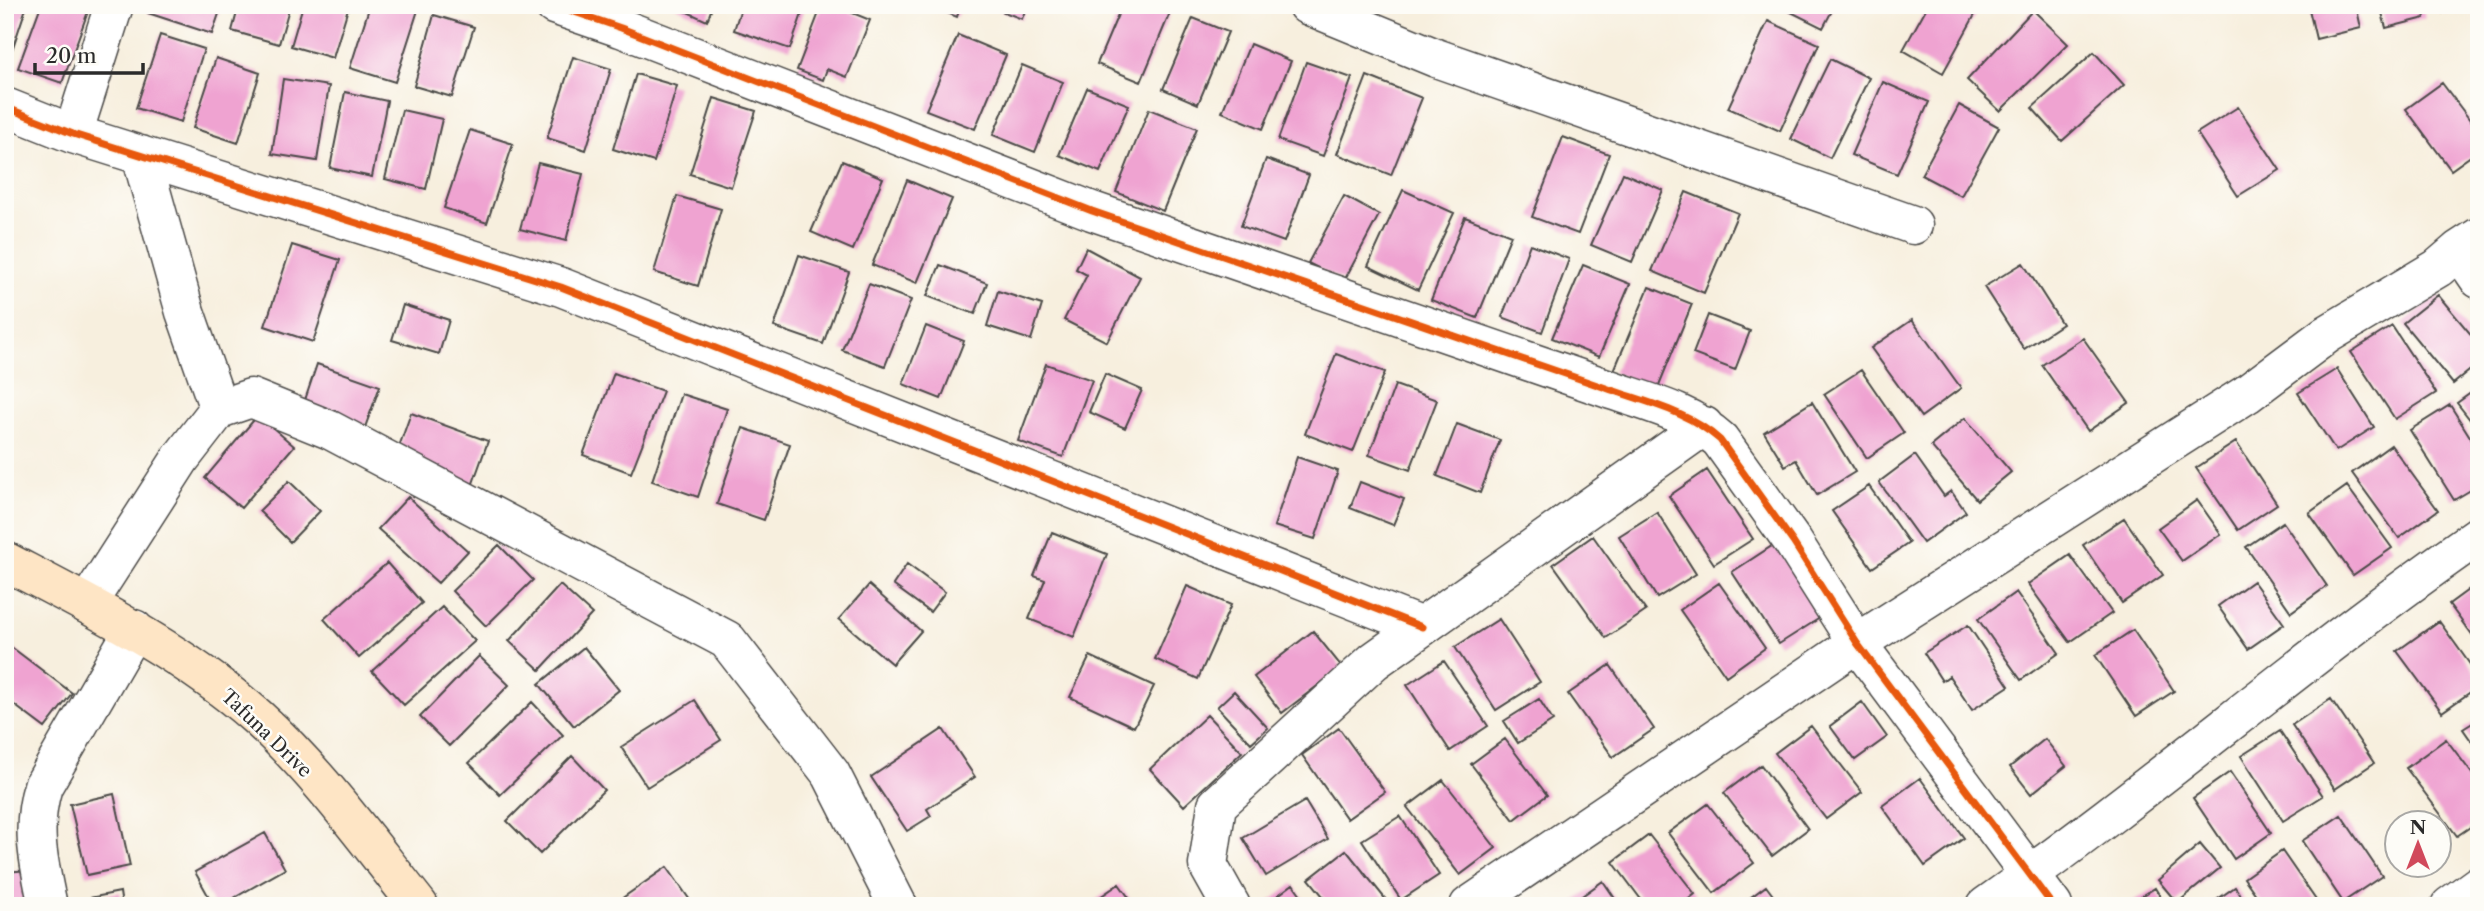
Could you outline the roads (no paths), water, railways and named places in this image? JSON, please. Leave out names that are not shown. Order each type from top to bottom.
[{"type":"main road","name":"Tafuna Drive","points":[[5,561],[134,629],[207,677],[258,718],[312,774],[419,906]]},
{"type":"street","points":[[73,134],[114,5]]},
{"type":"street","points":[[554,5],[621,28],[1092,211],[1606,388],[1679,414],[1704,426],[1720,440],[1793,542],[1857,643],[2053,906]]},
{"type":"street","points":[[1307,5],[1447,62],[1913,225]]},
{"type":"street","points":[[5,107],[73,134],[561,287],[1422,627]]},
{"type":"street","points":[[141,155],[185,312],[219,409]]},
{"type":"street","points":[[1469,906],[1857,643],[2247,394],[2326,335],[2438,268],[2472,255]]},
{"type":"street","points":[[87,604],[181,458],[219,409],[251,398],[330,430],[726,640],[831,774],[898,906]]},
{"type":"street","points":[[1231,906],[1208,864],[1217,805],[1374,661],[1704,426]]},
{"type":"street","points":[[1986,906],[2479,536]]},
{"type":"street","points":[[48,906],[20,840],[39,801],[43,786],[134,629]]},
{"type":"street","points":[[2450,906],[2479,885]]}]
